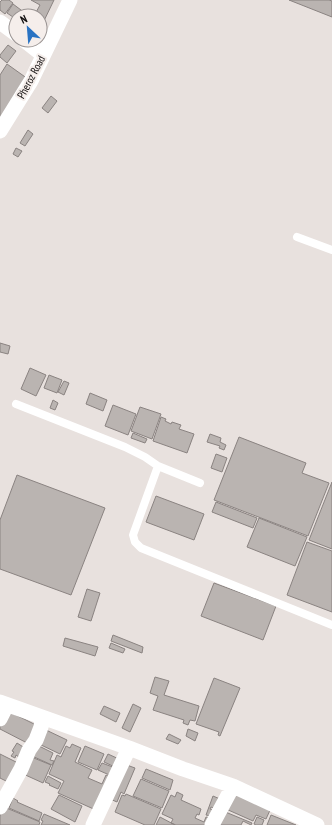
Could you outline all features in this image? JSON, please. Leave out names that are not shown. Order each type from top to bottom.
[{"type":"street","name":"Pheroz Road","points":[[0,131],[31,81],[70,0]]},
{"type":"street","points":[[34,48],[43,55]]},
{"type":"street","points":[[0,719],[3,704],[233,786],[317,825]]},
{"type":"street","points":[[0,807],[21,769],[29,750],[36,740],[41,727],[42,718]]},
{"type":"street","points":[[93,825],[129,748]]},
{"type":"street","points":[[212,825],[233,786]]},
{"type":"lane","points":[[296,237],[332,250]]},
{"type":"lane","points":[[16,404],[125,447],[145,457],[158,466],[200,483]]},
{"type":"lane","points":[[158,466],[134,535],[135,542],[141,548],[332,625]]},
{"type":"building","points":[[2,0],[9,0],[13,3],[5,14],[0,10],[0,2]]},
{"type":"building","points":[[31,0],[54,0],[48,12],[48,8],[38,8],[40,5]]},
{"type":"building","points":[[289,0],[332,1],[332,17]]},
{"type":"building","points":[[13,4],[18,8],[10,8]]},
{"type":"building","points":[[8,45],[8,48],[12,48],[16,51],[7,63],[0,57]]},
{"type":"building","points":[[7,64],[28,79],[0,119],[0,75]]},
{"type":"building","points":[[51,96],[57,101],[48,113],[42,108]]},
{"type":"building","points":[[28,130],[33,134],[25,146],[20,143]]},
{"type":"building","points":[[16,148],[22,151],[18,157],[13,154]]},
{"type":"building","points":[[0,343],[10,346],[8,354],[0,352]]},
{"type":"building","points":[[30,368],[46,375],[36,396],[21,389]]},
{"type":"building","points":[[49,375],[62,380],[57,393],[44,388]]},
{"type":"building","points":[[64,381],[69,383],[64,395],[58,392]]},
{"type":"building","points":[[90,393],[107,400],[103,411],[86,404]]},
{"type":"building","points":[[53,400],[58,403],[55,410],[50,408]]},
{"type":"building","points":[[113,405],[136,414],[128,435],[105,426]]},
{"type":"building","points":[[140,407],[161,414],[152,439],[131,431]]},
{"type":"building","points":[[161,417],[166,419],[165,421],[171,424],[172,422],[181,425],[179,429],[194,434],[187,453],[153,441]]},
{"type":"building","points":[[133,433],[147,439],[145,443],[131,438]]},
{"type":"building","points":[[210,434],[221,438],[220,442],[226,445],[224,450],[219,448],[220,446],[207,442]]},
{"type":"building","points":[[239,437],[306,463],[302,473],[329,483],[308,536],[214,500]]},
{"type":"building","points":[[216,454],[227,458],[222,472],[211,468]]},
{"type":"building","points":[[17,475],[105,508],[71,595],[0,569],[0,520]]},
{"type":"building","points":[[332,482],[332,549],[309,540]]},
{"type":"building","points":[[156,496],[204,514],[194,540],[146,522]]},
{"type":"building","points":[[216,502],[257,518],[253,528],[212,512]]},
{"type":"building","points":[[259,518],[307,537],[295,566],[247,547]]},
{"type":"building","points":[[307,542],[332,551],[332,612],[287,595]]},
{"type":"building","points":[[214,583],[276,606],[263,640],[201,616]]},
{"type":"building","points":[[87,589],[100,593],[91,621],[78,617]]},
{"type":"building","points":[[113,635],[143,647],[142,653],[111,641]]},
{"type":"building","points":[[65,638],[98,647],[95,656],[63,646]]},
{"type":"building","points":[[111,643],[125,649],[123,653],[109,648]]},
{"type":"building","points":[[155,677],[169,681],[164,695],[199,706],[195,721],[190,720],[188,725],[183,723],[184,720],[153,710],[158,696],[150,693]]},
{"type":"building","points":[[214,678],[240,688],[220,736],[218,735],[219,732],[196,724]]},
{"type":"building","points":[[133,704],[141,708],[130,732],[122,728]]},
{"type":"building","points":[[104,706],[120,713],[116,722],[100,714]]},
{"type":"building","points":[[8,711],[40,727],[31,745],[0,729]]},
{"type":"building","points":[[188,729],[198,733],[195,741],[186,736]]},
{"type":"building","points":[[46,730],[67,740],[60,754],[39,744]]},
{"type":"building","points":[[169,734],[181,740],[178,744],[166,739]]},
{"type":"building","points":[[17,743],[28,750],[22,759],[16,755],[15,758],[11,756]]},
{"type":"building","points":[[72,744],[81,748],[75,762],[92,770],[88,778],[102,784],[106,775],[112,778],[98,811],[58,793],[64,781],[49,774],[57,755],[61,757],[66,746],[70,748]]},
{"type":"building","points":[[37,745],[53,753],[50,760],[54,761],[52,765],[32,756]]},
{"type":"building","points":[[85,746],[104,754],[97,770],[78,762]]},
{"type":"building","points":[[0,754],[20,764],[10,783],[0,778]]},
{"type":"building","points":[[108,754],[121,760],[117,768],[104,762]]},
{"type":"building","points":[[29,756],[51,765],[43,783],[21,773]]},
{"type":"building","points":[[102,763],[118,769],[114,777],[98,770]]},
{"type":"building","points":[[124,764],[135,768],[124,794],[121,792],[117,802],[110,799]]},
{"type":"building","points":[[146,769],[173,780],[170,790],[142,778]]},
{"type":"building","points":[[48,776],[61,783],[58,789],[45,782]]},
{"type":"building","points":[[141,779],[169,791],[162,808],[133,796]]},
{"type":"building","points":[[177,792],[183,795],[181,800],[201,809],[199,815],[197,814],[195,818],[204,822],[206,817],[210,818],[207,825],[176,825],[171,823],[173,819],[162,814],[171,795],[175,797]]},
{"type":"building","points":[[233,792],[271,808],[266,819],[256,815],[253,821],[226,809]]},
{"type":"building","points":[[126,794],[161,809],[154,825],[145,825],[115,812],[122,795],[125,796]]},
{"type":"building","points":[[59,795],[82,806],[75,822],[51,809]]},
{"type":"building","points":[[213,796],[220,799],[216,809],[211,807],[210,809],[214,810],[211,816],[206,815]]},
{"type":"building","points":[[13,798],[18,801],[17,802],[42,813],[39,821],[9,808]]},
{"type":"building","points":[[4,807],[40,822],[39,825],[0,825],[0,816]]},
{"type":"building","points":[[223,811],[252,823],[251,825],[243,821],[241,825],[218,825]]},
{"type":"building","points":[[44,814],[70,825],[41,825],[43,821],[41,820]]},
{"type":"building","points":[[271,815],[296,825],[267,825]]},
{"type":"building","points":[[160,817],[175,825],[156,825]]},
{"type":"building","points":[[257,817],[264,820],[262,825],[254,824]]}]
